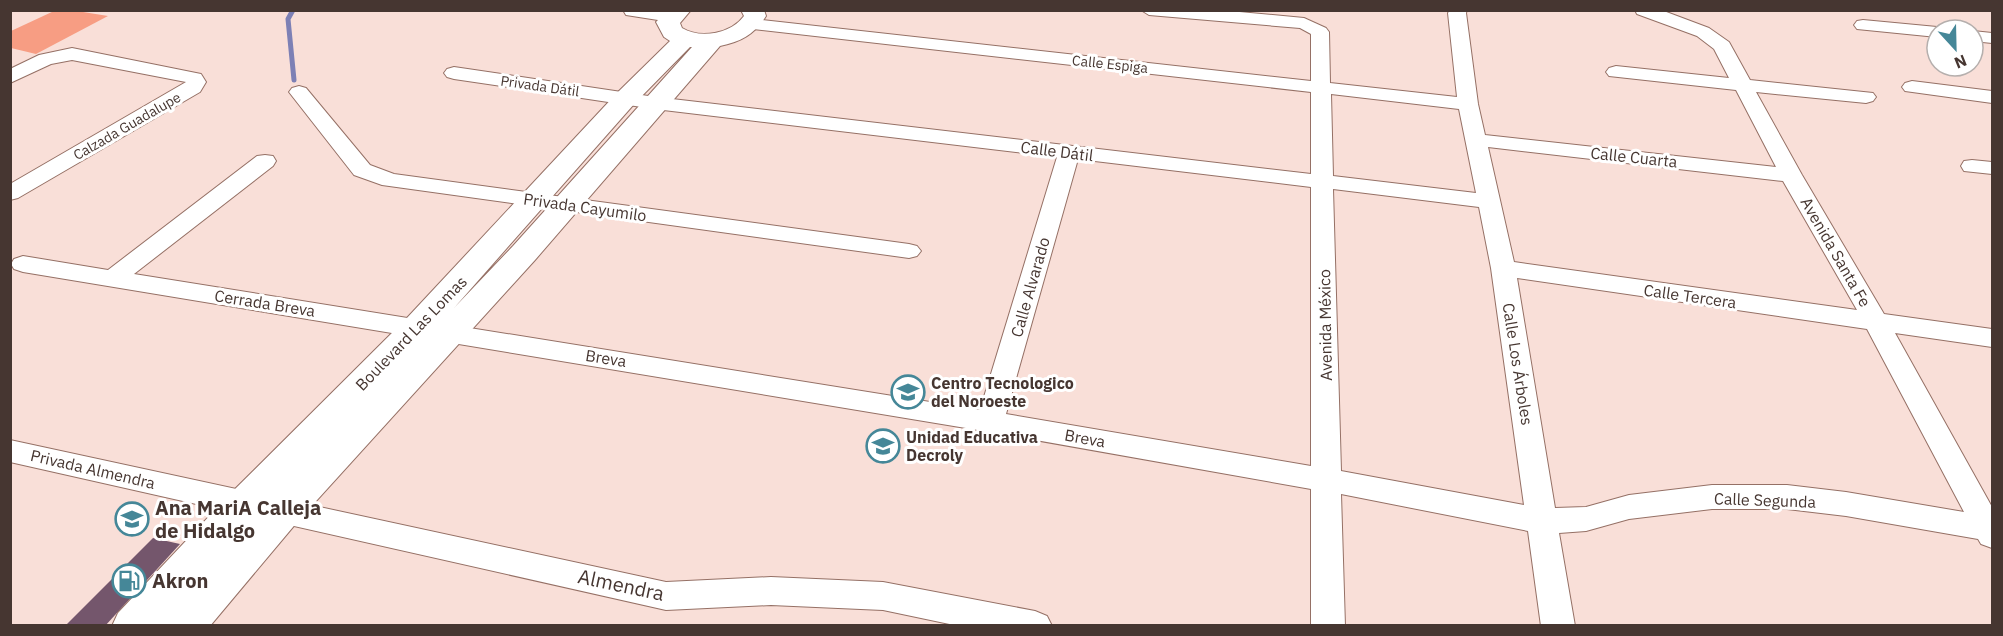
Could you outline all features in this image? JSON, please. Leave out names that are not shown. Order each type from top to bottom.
[{"type":"main road","points":[[634,10],[729,37],[744,31],[752,17]]},
{"type":"main road","name":"Boulevard Las Lomas","points":[[133,626],[245,504],[434,330],[524,253],[550,202],[640,101],[687,26]]},
{"type":"main road","name":"Boulevard Las Lomas","points":[[183,626],[284,510],[434,330]]},
{"type":"street","name":"Avenida México","points":[[1149,10],[1304,23],[1315,27],[1320,32],[1323,88],[1328,626]]},
{"type":"street","name":"Calle Los Árboles","points":[[1459,10],[1457,13],[1468,104],[1503,268],[1558,626]]},
{"type":"street","name":"Avenida Santa Fe","points":[[1643,10],[1703,32],[1722,46],[1791,175],[1877,323],[1991,531]]},
{"type":"street","name":"Calle Espiga","points":[[752,17],[1468,104]]},
{"type":"street","points":[[1863,25],[1925,31]]},
{"type":"street","name":"Calzada Guadalupe","points":[[10,77],[46,59],[72,54],[194,78],[196,82],[193,88],[10,193]]},
{"type":"street","points":[[1616,72],[1866,97]]},
{"type":"street","name":"Privada Dátil","points":[[454,73],[640,101]]},
{"type":"street","points":[[1912,87],[1992,96]]},
{"type":"street","name":"Privada Cayumilo","points":[[299,92],[362,170],[390,180],[909,251]]},
{"type":"street","name":"Calle Dátil","points":[[640,101],[1489,201]]},
{"type":"street","name":"Calle Cuarta","points":[[1477,140],[1791,175]]},
{"type":"street","name":"Calle Alvarado","points":[[990,422],[1069,153]]},
{"type":"street","points":[[112,279],[265,161]]},
{"type":"street","name":"Cerrada Breva","points":[[23,264],[434,330]]},
{"type":"street","name":"Calle Tercera","points":[[1503,268],[1992,338]]},
{"type":"street","name":"Breva","points":[[434,330],[1327,480],[1542,521]]},
{"type":"street","name":"Privada Almendra","points":[[10,451],[245,504],[284,510]]},
{"type":"street","name":"Calle Segunda","points":[[1542,521],[1586,519],[1629,507],[1712,497],[1787,497],[1846,504],[1991,531]]},
{"type":"street","name":"Almendra","points":[[284,510],[666,596],[771,591],[883,596],[1035,626]]},
{"type":"shaded area","points":[[54,11],[77,11],[108,16],[36,54],[11,48],[11,31]]},
{"type":"building","name":"Akron","points":[[153,538],[180,544],[105,626],[65,626]]},
{"type":"waterway","points":[[293,10],[288,19],[294,80]]},
{"type":"place","name":"Centro Tecnologico del Noroeste","points":[[908,392]]},
{"type":"place","name":"Unidad Educativa Decroly","points":[[883,446]]},
{"type":"place","name":"Ana MariA Calleja de Hidalgo","points":[[132,519]]},
{"type":"place","name":"Akron","points":[[129,581]]}]
